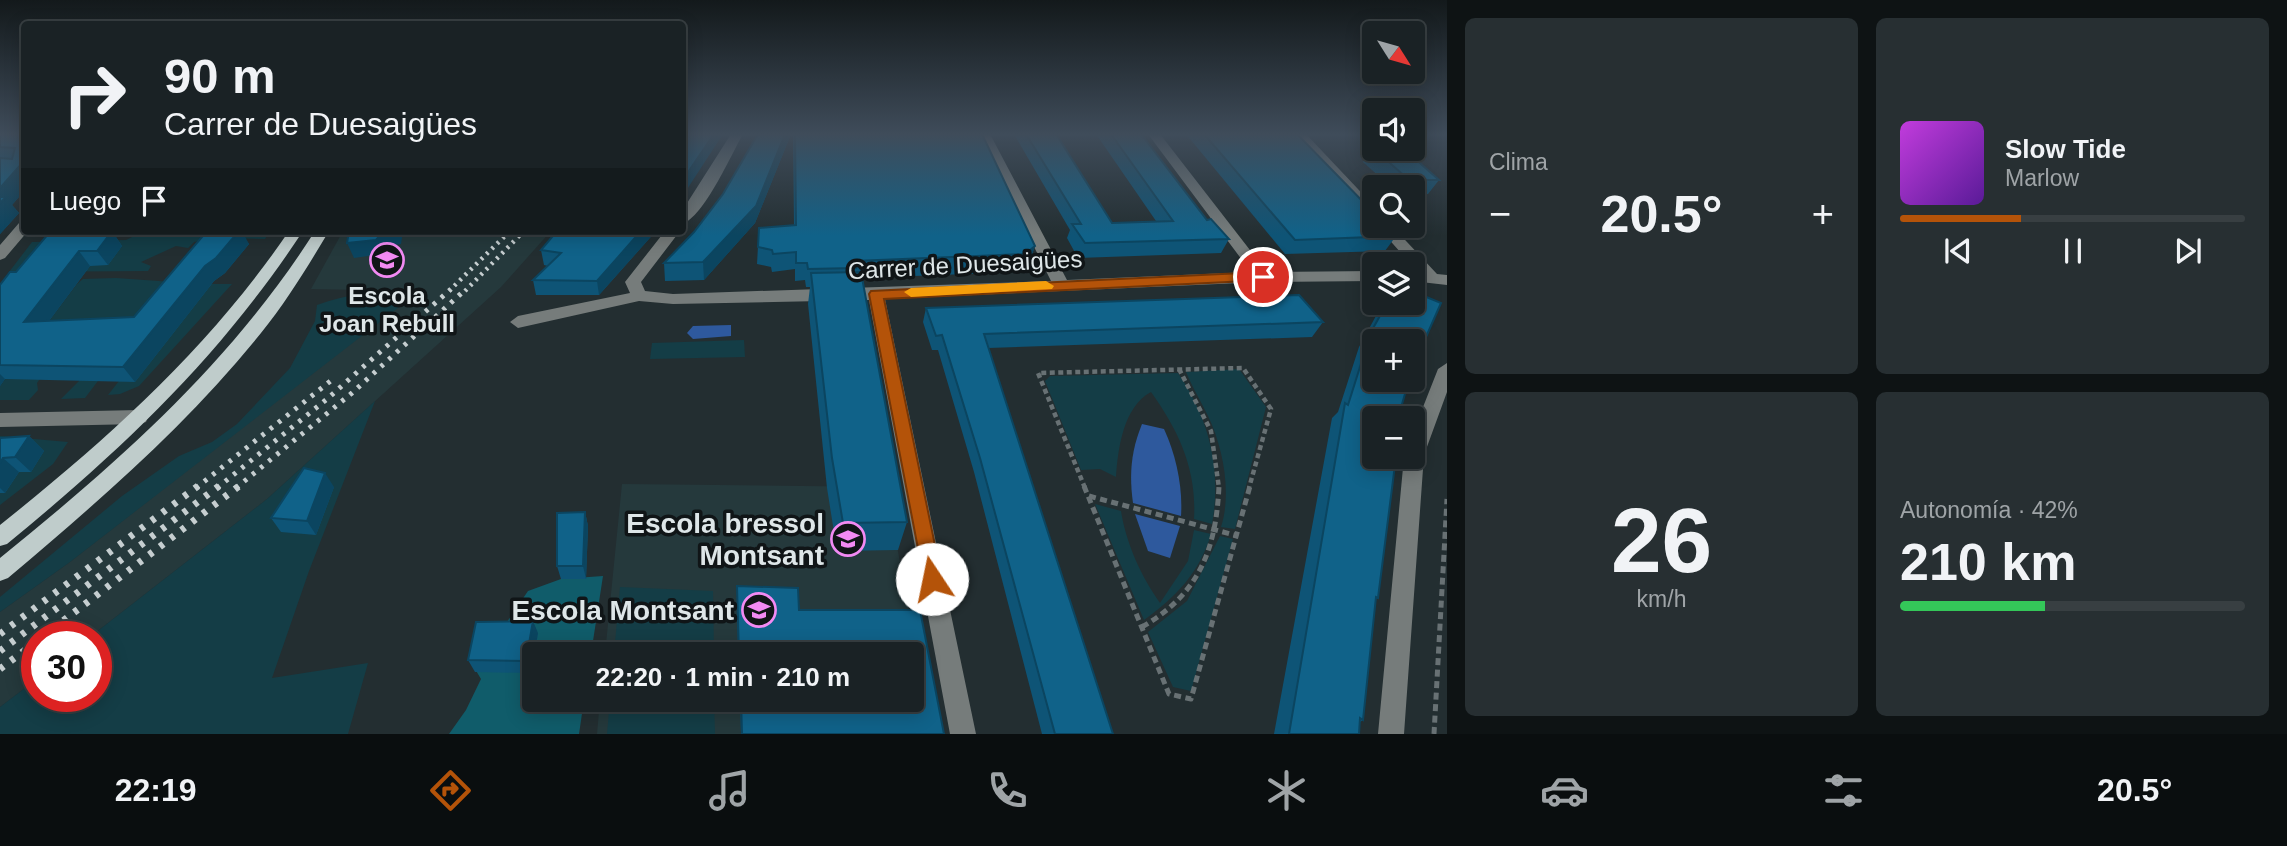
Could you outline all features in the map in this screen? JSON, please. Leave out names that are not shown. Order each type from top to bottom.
[{"type":"main road","points":[[0,537],[83,470],[139,417],[235,317],[293,235]]},
{"type":"main road","points":[[0,571],[120,468],[214,374],[274,304],[319,235]]},
{"type":"street","points":[[686,216],[695,206],[717,168]]},
{"type":"street","points":[[1001,168],[1061,285]]},
{"type":"street","points":[[1180,168],[1263,277]]},
{"type":"street","points":[[1330,168],[1362,202]]},
{"type":"street","points":[[0,255],[21,230]]},
{"type":"street","points":[[639,296],[633,282],[670,235]]},
{"type":"street","points":[[1395,238],[1431,276]]},
{"type":"street","name":"Carrer de Duesaigües","points":[[518,322],[639,296],[673,299],[876,294],[1263,277],[1362,276]]},
{"type":"street","points":[[1425,276],[1447,280]]},
{"type":"street","points":[[876,294],[963,734]]},
{"type":"street","points":[[1391,734],[1414,455],[1447,369]]},
{"type":"street","points":[[0,419],[139,417]]},
{"type":"path","points":[[1243,368],[1271,409],[1191,699],[1169,694],[1038,373],[1180,369],[1243,368]]},
{"type":"path","points":[[1142,626],[1154,621],[1184,595],[1202,567],[1215,530],[1220,490],[1214,442],[1202,408],[1180,369]]},
{"type":"path","points":[[1088,496],[1238,536]]},
{"type":"path","points":[[1434,734],[1447,499]]},
{"type":"shaded area","points":[[136,235],[268,235],[265,239],[220,238],[194,242],[188,248],[176,246],[141,262],[151,266],[148,271],[9,272],[32,242],[126,240]]},
{"type":"shaded area","points":[[341,235],[547,235],[501,287],[267,499],[111,621],[21,621],[21,691],[0,707],[0,612],[70,562],[416,291],[311,289]]},
{"type":"shaded area","points":[[83,279],[173,282],[85,398],[61,399],[79,381],[70,335],[37,383],[38,390],[29,400],[0,400],[0,386],[77,284]]},
{"type":"shaded area","points":[[209,284],[232,284],[139,386],[120,394],[108,395],[119,381],[135,382]]},
{"type":"shaded area","points":[[416,290],[403,304],[70,562],[0,612],[0,597],[122,496],[179,456],[212,442],[237,424],[290,368],[315,321],[317,305],[361,294]]},
{"type":"shaded area","points":[[744,340],[745,357],[650,359],[652,343]]},
{"type":"shaded area","points":[[1239,369],[1266,407],[1235,529],[1221,527],[1226,500],[1222,456],[1213,428],[1186,372]]},
{"type":"shaded area","points":[[1178,373],[1198,408],[1210,445],[1215,484],[1212,524],[1194,519],[1192,484],[1184,452],[1170,421],[1151,392],[1134,408],[1128,418],[1118,454],[1116,477],[1100,469],[1081,470],[1045,381],[1050,376]]},
{"type":"shaded area","points":[[375,401],[309,571],[272,678],[368,663],[348,734],[0,734],[0,707],[21,691],[21,712],[112,712],[111,621],[267,499]]},
{"type":"shaded area","points":[[0,436],[68,442],[53,464],[0,505]]},
{"type":"shaded area","name":"Escola Montsant","points":[[622,484],[886,487],[915,642],[606,642]]},
{"type":"shaded area","points":[[1095,504],[1121,511],[1135,559],[1160,603],[1188,561],[1194,530],[1211,534],[1200,560],[1185,583],[1144,620]]},
{"type":"shaded area","points":[[1220,536],[1233,539],[1191,691],[1173,687],[1148,632],[1187,601]]},
{"type":"shaded area","points":[[603,576],[593,642],[522,642],[522,712],[582,712],[579,734],[449,734],[466,710],[481,679],[475,669],[528,591],[561,579]]},
{"type":"shaded area","points":[[620,587],[713,591],[714,642],[615,642]]},
{"type":"shaded area","name":"Escola Montsant","points":[[924,691],[932,734],[597,734],[599,712],[924,712]]},
{"type":"shaded area","points":[[609,712],[714,712],[715,734],[607,734]]},
{"type":"water","points":[[731,325],[731,336],[693,339],[687,333],[693,326]]},
{"type":"water","points":[[1142,424],[1164,429],[1180,483],[1181,516],[1133,503],[1132,463]]},
{"type":"water","points":[[1135,514],[1180,526],[1170,558],[1148,551]]},
{"type":"building","points":[[0,168],[18,168],[0,188]]},
{"type":"building","points":[[738,168],[771,168],[756,206],[703,262],[664,263],[694,232],[723,194]]},
{"type":"building","points":[[795,168],[998,168],[1035,246],[1025,254],[855,261],[856,268],[808,269],[807,263],[796,263],[796,252],[773,254],[772,250],[758,247],[759,228],[796,225]]},
{"type":"building","points":[[1047,168],[1078,168],[1112,223],[1173,221],[1135,168],[1167,168],[1207,220],[1211,219],[1229,239],[1085,243],[1072,224],[1081,224]]},
{"type":"building","points":[[1233,168],[1330,168],[1362,201],[1362,237],[1295,240]]},
{"type":"building","points":[[1396,168],[1426,168],[1439,180],[1425,180],[1425,175],[1403,175]]},
{"type":"building","points":[[47,235],[109,235],[97,251],[79,251],[24,322],[134,317],[204,235],[236,235],[216,258],[205,266],[123,367],[0,365],[0,285],[10,272],[16,272]]},
{"type":"building","points":[[348,235],[380,235],[376,240],[347,243]]},
{"type":"building","points":[[554,235],[637,235],[597,281],[533,280],[561,253],[541,250]]},
{"type":"building","points":[[861,272],[907,522],[843,523],[832,458],[811,273]]},
{"type":"building","points":[[1299,295],[1323,322],[984,334],[1113,734],[1055,734],[980,458],[942,335],[936,336],[926,308]]},
{"type":"building","points":[[1425,296],[1441,303],[1425,340],[1425,329],[1373,329],[1380,315],[1425,315]]},
{"type":"building","points":[[1362,361],[1362,392],[1406,392],[1401,406],[1362,406],[1362,469],[1394,469],[1378,598],[1376,597],[1363,720],[1360,718],[1359,734],[1289,734],[1345,403],[1348,405]]},
{"type":"building","points":[[29,436],[15,457],[3,458],[0,463],[0,438]]},
{"type":"building","points":[[304,468],[325,473],[307,521],[271,518]]},
{"type":"building","points":[[585,512],[583,566],[557,566],[557,513]]},
{"type":"building","points":[[737,586],[798,588],[799,610],[920,610],[944,734],[742,734],[741,712],[924,712],[924,642],[739,642]]},
{"type":"building","points":[[533,621],[529,642],[522,642],[522,661],[468,660],[476,622]]},
{"type":"railway","points":[[449,291],[506,235]]},
{"type":"railway","points":[[465,291],[520,235]]},
{"type":"railway","points":[[217,488],[327,399],[451,289]]},
{"type":"railway","points":[[236,488],[352,393],[466,289]]},
{"type":"railway","points":[[196,488],[333,379]]},
{"type":"railway","points":[[0,634],[198,486]]},
{"type":"railway","points":[[0,651],[219,486]]},
{"type":"railway","points":[[63,621],[239,486]]},
{"type":"railway","points":[[0,669],[21,653]]},
{"type":"slow traffic","points":[[911,292],[1046,286]]},
{"type":"place","name":"Escola Joan Rebull","points":[[387,260]]},
{"type":"place","name":"Escola bressol Montsant","points":[[848,539]]},
{"type":"place","name":"Escola Montsant","points":[[759,610]]},
{"type":"route","points":[[932,579],[876,294],[1263,277]]}]
